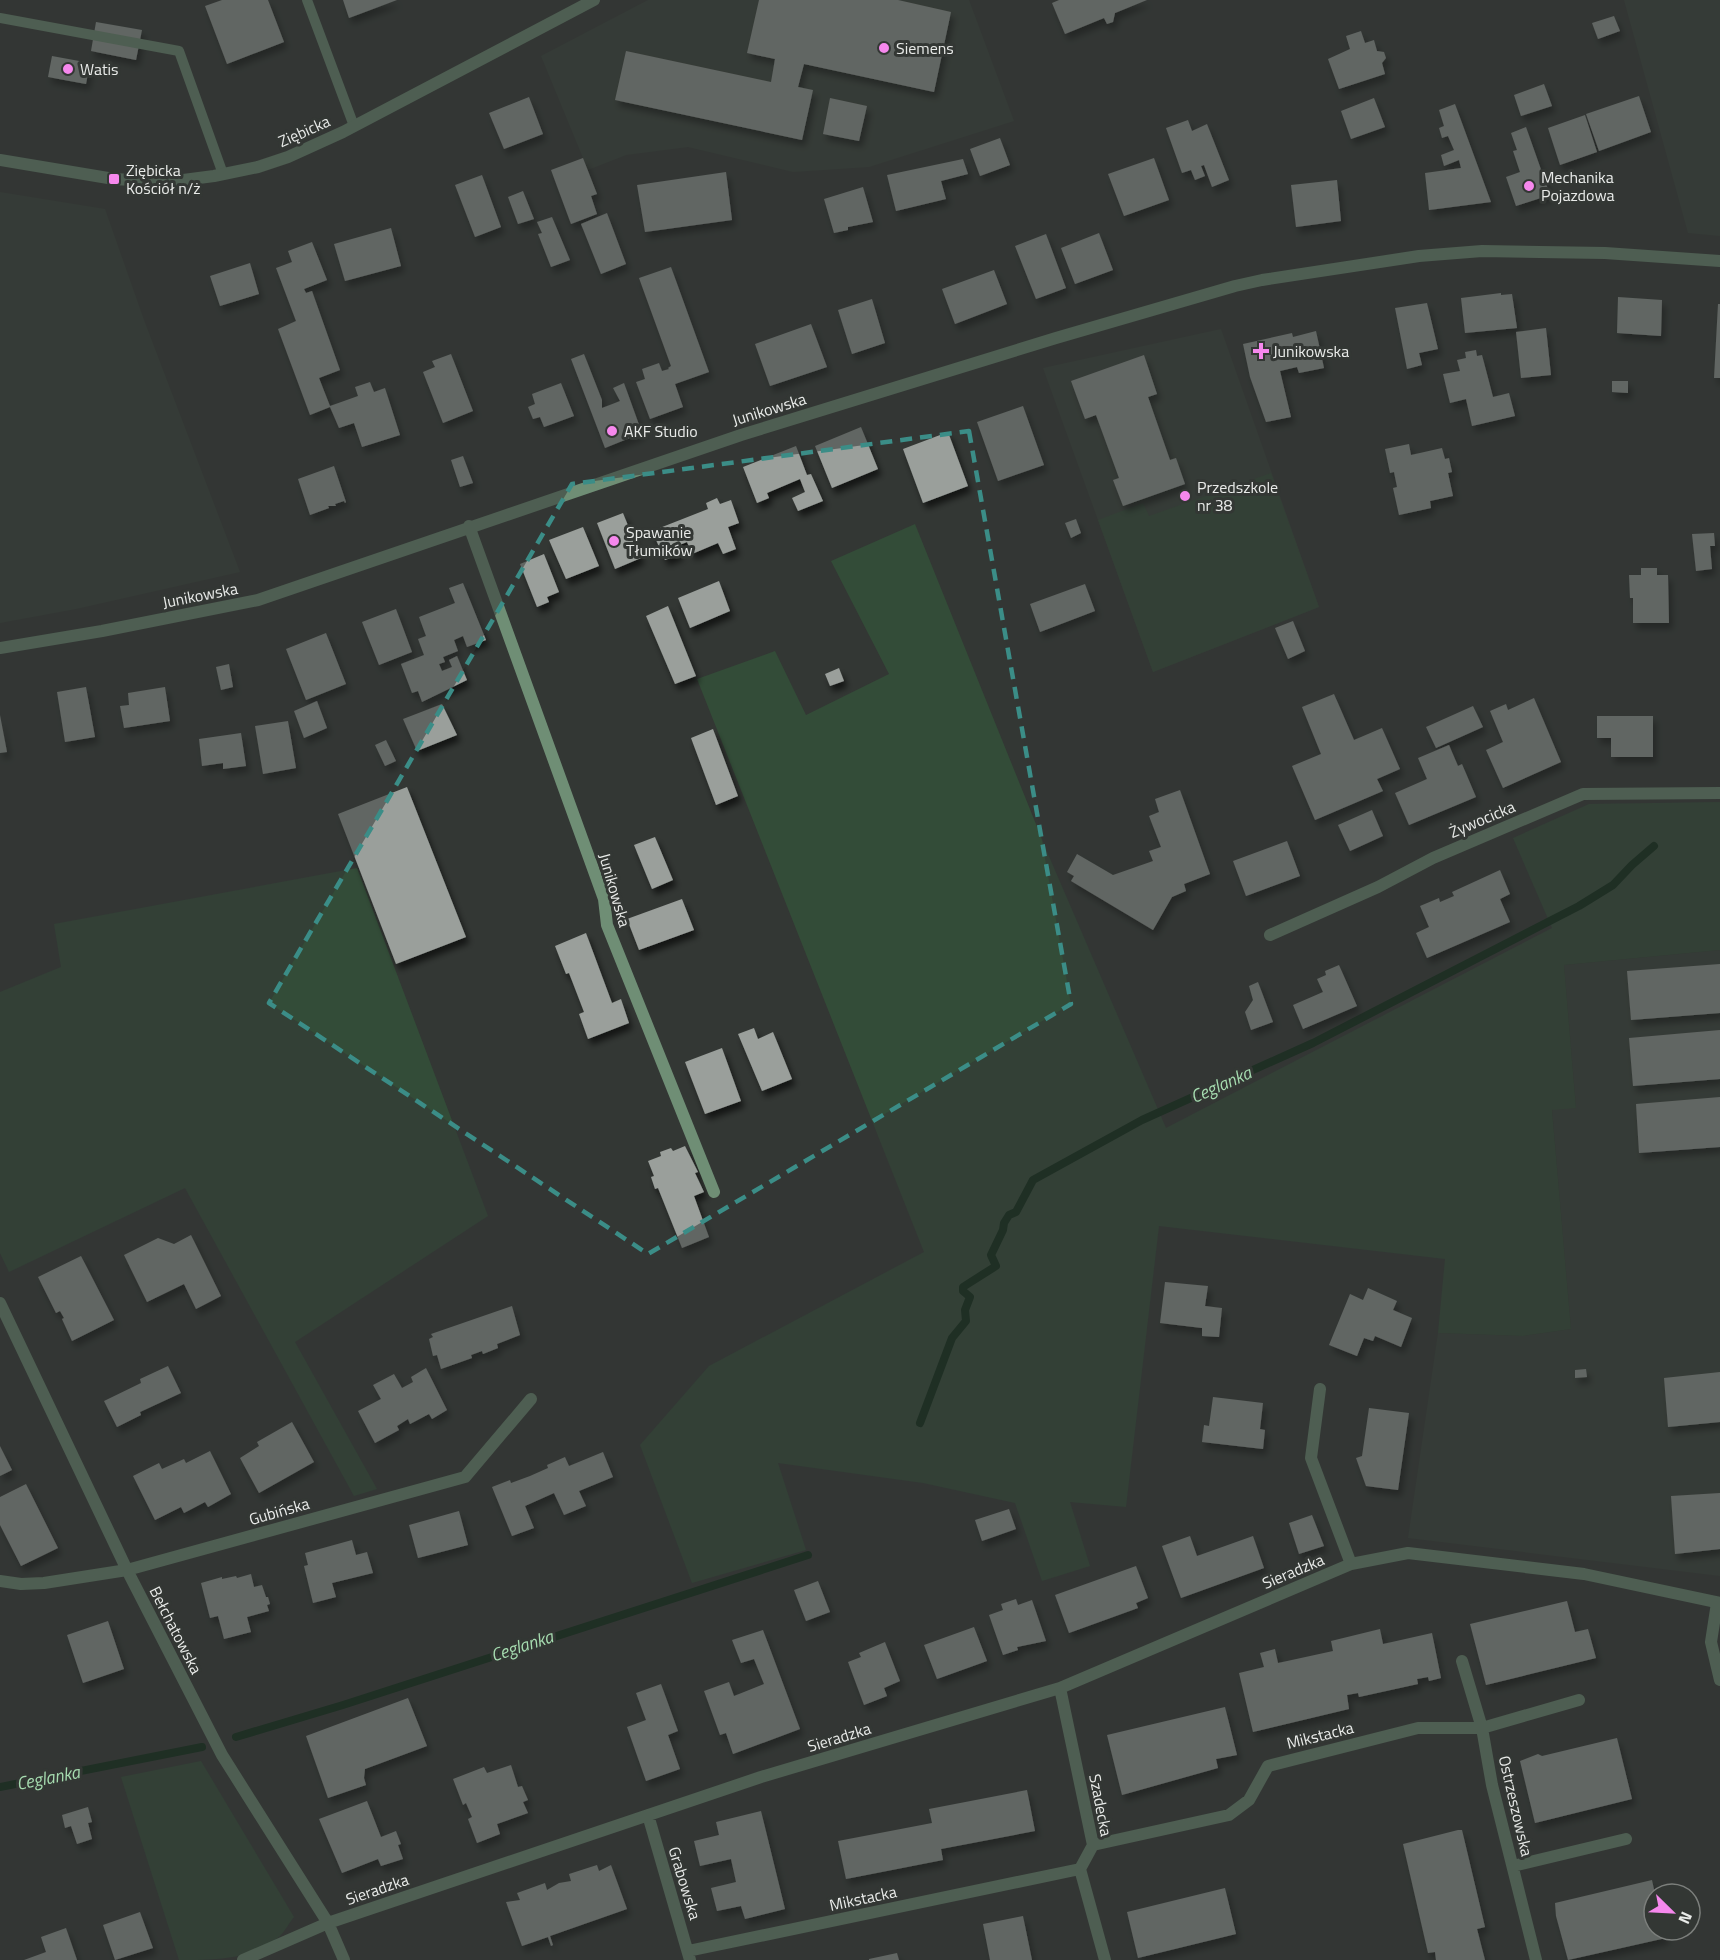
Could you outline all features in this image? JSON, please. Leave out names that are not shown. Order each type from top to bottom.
[{"type":"street","name":"Ziębicka","points":[[0,160],[114,178],[168,182],[258,167],[288,157],[354,126],[594,0]]},
{"type":"street","name":"Junikowska","points":[[0,648],[102,631],[258,600],[469,526],[741,435],[1056,338],[1235,286],[1419,256],[1482,251],[1605,253],[1720,261]]},
{"type":"street","name":"Junikowska","points":[[469,526],[604,899],[607,925],[714,1192]]},
{"type":"street","name":"Żywocicka","points":[[1270,935],[1378,887],[1433,858],[1582,794],[1720,793]]},
{"type":"street","name":"Bełchatowska","points":[[0,1303],[127,1570],[222,1755],[328,1923],[344,1960]]},
{"type":"street","name":"Sieradzka","points":[[1320,1389],[1311,1458],[1351,1564]]},
{"type":"street","name":"Gubińska","points":[[0,1581],[21,1584],[44,1583],[127,1570],[465,1477],[531,1399]]},
{"type":"street","name":"Sieradzka","points":[[243,1960],[328,1923],[761,1777],[1060,1688],[1351,1564],[1408,1553],[1584,1574],[1719,1603],[1711,1642],[1720,1680]]},
{"type":"street","name":"Ostrzeszowska","points":[[1462,1661],[1482,1728],[1492,1785],[1536,1960]]},
{"type":"street","name":"Szadecka","points":[[1060,1688],[1094,1845],[1080,1869]]},
{"type":"street","name":"Mikstacka","points":[[1094,1845],[1229,1815],[1249,1800],[1268,1766],[1418,1728],[1482,1728],[1579,1700]]},
{"type":"street","name":"Grabowska","points":[[648,1815],[689,1956]]},
{"type":"street","points":[[1513,1866],[1626,1839]]},
{"type":"street","name":"Mikstacka","points":[[689,1956],[1080,1869]]},
{"type":"street","points":[[1080,1869],[1105,1960]]},
{"type":"lane","points":[[307,0],[354,126]]},
{"type":"lane","points":[[0,18],[179,51],[224,174]]},
{"type":"highlighted area","points":[[969,431],[1071,1004],[648,1254],[269,1003],[572,484]]},
{"type":"shaded area","points":[[648,0],[969,0],[1014,121],[869,167],[793,172],[688,147],[626,155],[588,170],[541,56]]},
{"type":"shaded area","points":[[1624,0],[1720,0],[1720,236],[1688,233]]},
{"type":"shaded area","points":[[0,192],[105,209],[144,320],[240,572],[76,609],[0,623]]},
{"type":"shaded area","name":"Przedszkole nr 38","points":[[1221,329],[1319,607],[1153,672],[1043,368]]},
{"type":"shaded area","points":[[1720,950],[1720,1576],[1408,1538],[1438,1333],[1523,1336],[1571,1329],[1552,1109],[1576,1107],[1564,965]]},
{"type":"green space","points":[[1271,473],[1319,607],[1153,672],[1098,520],[1143,503],[1149,516]]},
{"type":"green space","points":[[915,524],[1048,854],[1166,1128],[1552,928],[1513,838],[1589,804],[1720,802],[1720,950],[1564,965],[1576,1108],[1552,1110],[1571,1329],[1523,1336],[1438,1333],[1445,1259],[1159,1226],[1126,1507],[1070,1502],[1090,1566],[1042,1581],[1015,1503],[923,1483],[778,1463],[806,1550],[692,1583],[640,1445],[709,1366],[924,1252],[697,679],[775,651],[806,715],[889,674],[831,561]]},
{"type":"green space","points":[[357,868],[488,1216],[295,1342],[377,1489],[354,1496],[185,1188],[9,1272],[0,1253],[0,992],[61,967],[54,924]]},
{"type":"green space","points":[[201,1761],[294,1917],[280,1936],[258,1950],[232,1957],[179,1960],[121,1777]]},
{"type":"building","points":[[222,0],[268,0],[284,42],[227,64],[205,6]]},
{"type":"building","points":[[343,0],[397,0],[349,18]]},
{"type":"building","points":[[759,0],[898,0],[951,12],[934,92],[804,64],[798,87],[813,90],[802,140],[615,100],[626,51],[771,82],[775,59],[747,53]]},
{"type":"building","points":[[1059,0],[1147,0],[1115,13],[1113,22],[1107,24],[1104,18],[1065,34],[1052,3]]},
{"type":"building","points":[[1614,16],[1620,31],[1598,39],[1592,23]]},
{"type":"building","points":[[96,22],[142,30],[136,60],[91,51]]},
{"type":"building","points":[[1361,31],[1365,43],[1374,40],[1377,51],[1384,52],[1386,58],[1382,63],[1385,74],[1339,89],[1328,59],[1350,49],[1346,36]]},
{"type":"building","points":[[52,56],[90,63],[86,84],[48,77]]},
{"type":"building","points":[[1544,84],[1552,106],[1521,116],[1514,95]]},
{"type":"building","points":[[1639,96],[1651,132],[1599,151],[1586,114]]},
{"type":"building","points":[[529,97],[543,134],[504,149],[489,113]]},
{"type":"building","points":[[830,98],[867,106],[859,141],[823,134]]},
{"type":"building","points":[[1374,98],[1385,127],[1351,139],[1341,111]]},
{"type":"building","points":[[1455,104],[1491,202],[1429,210],[1425,173],[1461,168],[1459,160],[1444,166],[1441,155],[1454,150],[1448,136],[1442,138],[1439,128],[1444,126],[1439,110]]},
{"type":"building","points":[[1585,115],[1597,152],[1560,165],[1548,128]]},
{"type":"building","points":[[1188,120],[1192,131],[1207,124],[1229,180],[1212,187],[1204,165],[1201,166],[1205,176],[1195,180],[1191,170],[1182,173],[1166,128]]},
{"type":"building","points":[[1526,127],[1550,195],[1516,206],[1506,177],[1520,172],[1513,151],[1517,150],[1511,133]]},
{"type":"building","points":[[1000,138],[1010,165],[980,176],[970,149]]},
{"type":"building","points":[[583,158],[597,194],[591,196],[597,214],[571,224],[551,170]]},
{"type":"building","points":[[1154,158],[1169,200],[1124,216],[1108,174]]},
{"type":"building","points":[[963,159],[968,174],[941,181],[946,199],[896,211],[887,175]]},
{"type":"building","points":[[726,172],[732,220],[645,232],[637,185]]},
{"type":"building","points":[[482,175],[501,227],[475,237],[455,185]]},
{"type":"building","points":[[1337,180],[1341,221],[1296,227],[1291,185]]},
{"type":"building","points":[[863,187],[873,222],[848,227],[848,230],[834,233],[824,199]]},
{"type":"building","points":[[523,191],[534,219],[518,224],[508,197]]},
{"type":"building","points":[[607,213],[626,264],[601,274],[581,224]]},
{"type":"building","points":[[552,217],[570,260],[551,267],[538,234],[542,233],[537,222]]},
{"type":"building","points":[[391,228],[401,266],[345,281],[334,244]]},
{"type":"building","points":[[1099,233],[1113,270],[1075,284],[1061,248]]},
{"type":"building","points":[[1046,234],[1066,288],[1036,299],[1015,246]]},
{"type":"building","points":[[312,242],[327,280],[304,289],[306,293],[312,291],[340,370],[319,378],[330,406],[358,396],[355,387],[370,382],[374,392],[385,388],[400,435],[362,447],[354,423],[339,428],[330,407],[310,415],[278,329],[296,321],[276,268],[292,262],[288,251]]},
{"type":"building","points":[[250,263],[259,294],[220,306],[210,276]]},
{"type":"building","points":[[671,267],[709,372],[675,384],[683,407],[650,419],[636,382],[645,379],[642,369],[659,363],[662,371],[671,366],[639,278]]},
{"type":"building","points":[[994,270],[1007,304],[955,324],[942,289]]},
{"type":"building","points":[[1501,293],[1501,295],[1512,294],[1517,328],[1465,333],[1461,298]]},
{"type":"building","points":[[1618,297],[1662,300],[1661,336],[1617,333]]},
{"type":"building","points":[[872,299],[885,343],[852,354],[838,310]]},
{"type":"building","points":[[1427,303],[1438,349],[1419,353],[1422,365],[1407,369],[1395,308]]},
{"type":"building","points":[[1718,304],[1720,304],[1720,378],[1714,378]]},
{"type":"building","points":[[811,324],[827,367],[770,386],[755,344]]},
{"type":"building","points":[[1546,328],[1551,375],[1521,378],[1516,332]]},
{"type":"building","points":[[1316,331],[1324,368],[1299,373],[1297,367],[1280,371],[1291,417],[1266,422],[1250,377],[1243,344],[1292,333],[1293,337]]},
{"type":"building","points":[[1476,350],[1477,356],[1482,355],[1493,397],[1509,393],[1515,416],[1472,426],[1466,399],[1450,403],[1443,374],[1460,371],[1457,360],[1466,358],[1465,352]]},
{"type":"building","points":[[451,354],[473,411],[443,423],[423,372],[435,367],[432,361]]},
{"type":"building","points":[[584,354],[602,400],[602,408],[620,401],[613,388],[624,383],[642,433],[605,448],[571,359]]},
{"type":"building","points":[[1144,355],[1157,394],[1148,397],[1170,460],[1176,458],[1185,484],[1123,506],[1113,480],[1119,478],[1096,415],[1085,419],[1071,381]]},
{"type":"building","points":[[1612,381],[1628,381],[1628,393],[1612,392]]},
{"type":"building","points":[[561,383],[574,416],[544,427],[540,417],[533,419],[528,407],[535,404],[532,394]]},
{"type":"building","points":[[1023,406],[1044,465],[998,481],[977,422]]},
{"type":"building","points":[[861,427],[878,469],[832,488],[815,446]]},
{"type":"building","points":[[948,432],[968,486],[923,503],[903,449]]},
{"type":"building","points":[[1409,444],[1411,455],[1442,448],[1445,459],[1449,458],[1452,472],[1448,473],[1453,496],[1430,501],[1431,508],[1399,515],[1393,488],[1397,487],[1394,472],[1390,473],[1385,449]]},
{"type":"building","points":[[796,446],[807,475],[811,474],[823,501],[798,511],[792,498],[805,492],[800,479],[767,493],[769,498],[757,503],[743,467]]},
{"type":"building","points":[[463,456],[473,483],[460,487],[451,460]]},
{"type":"building","points":[[334,466],[346,502],[328,506],[329,508],[310,515],[298,479]]},
{"type":"building","points":[[717,498],[720,504],[731,500],[739,523],[728,527],[736,549],[723,554],[718,543],[692,554],[687,542],[677,546],[680,554],[665,560],[652,531],[708,509],[706,503]]},
{"type":"building","points":[[623,513],[641,558],[615,569],[597,523]]},
{"type":"building","points":[[1076,519],[1081,533],[1071,538],[1065,523]]},
{"type":"building","points":[[583,527],[599,566],[566,579],[549,540]]},
{"type":"building","points":[[1714,533],[1715,546],[1710,546],[1712,569],[1696,571],[1692,534]]},
{"type":"building","points":[[544,554],[559,592],[547,597],[549,602],[537,607],[520,564]]},
{"type":"building","points":[[1641,568],[1657,568],[1657,575],[1668,575],[1669,623],[1633,623],[1633,598],[1630,598],[1629,575],[1641,575]]},
{"type":"building","points":[[719,581],[730,611],[690,628],[678,598]]},
{"type":"building","points":[[463,583],[486,640],[467,647],[463,636],[454,640],[458,651],[443,657],[445,662],[439,664],[442,671],[452,667],[449,660],[457,656],[467,680],[422,702],[418,691],[412,693],[401,664],[424,655],[418,639],[426,636],[419,617],[455,603],[449,588]]},
{"type":"building","points":[[1085,584],[1095,611],[1040,632],[1030,604]]},
{"type":"building","points":[[668,606],[696,676],[675,684],[646,616]]},
{"type":"building","points":[[396,609],[412,652],[379,665],[362,622]]},
{"type":"building","points":[[1293,621],[1305,651],[1288,659],[1275,628]]},
{"type":"building","points":[[326,633],[346,684],[306,700],[286,649]]},
{"type":"building","points":[[229,664],[233,687],[221,690],[216,667]]},
{"type":"building","points":[[839,668],[844,681],[830,686],[825,674]]},
{"type":"building","points":[[86,687],[95,737],[65,742],[57,692]]},
{"type":"building","points":[[165,687],[170,721],[124,728],[120,706],[129,705],[128,693]]},
{"type":"building","points":[[1334,694],[1354,740],[1382,728],[1400,769],[1377,779],[1383,791],[1315,820],[1292,766],[1321,754],[1302,707]]},
{"type":"building","points":[[1534,698],[1561,762],[1503,788],[1486,750],[1503,742],[1490,711],[1506,704],[1508,710]]},
{"type":"building","points":[[317,701],[327,728],[304,738],[294,711]]},
{"type":"building","points":[[442,704],[457,735],[417,751],[403,719]]},
{"type":"building","points":[[1473,706],[1483,727],[1436,748],[1426,727]]},
{"type":"building","points":[[0,715],[7,752],[0,753]]},
{"type":"building","points":[[1597,716],[1653,716],[1653,757],[1611,757],[1611,738],[1597,738]]},
{"type":"building","points":[[288,721],[296,768],[263,774],[255,726]]},
{"type":"building","points":[[713,729],[738,796],[716,805],[691,738]]},
{"type":"building","points":[[241,733],[246,766],[223,769],[223,763],[202,766],[199,739]]},
{"type":"building","points":[[386,740],[396,761],[385,766],[375,745]]},
{"type":"building","points":[[1449,745],[1458,766],[1462,764],[1476,797],[1409,825],[1395,793],[1427,779],[1418,758]]},
{"type":"building","points":[[407,787],[466,937],[396,964],[338,814]]},
{"type":"building","points":[[1180,790],[1210,874],[1184,884],[1186,891],[1172,897],[1153,930],[1071,881],[1074,876],[1067,872],[1077,854],[1113,875],[1153,861],[1149,851],[1161,847],[1149,816],[1159,812],[1155,799]]},
{"type":"building","points":[[1372,810],[1383,836],[1350,851],[1338,825]]},
{"type":"building","points":[[655,837],[673,880],[652,889],[634,845]]},
{"type":"building","points":[[1287,841],[1300,876],[1246,896],[1233,861]]},
{"type":"building","points":[[1500,870],[1510,894],[1500,899],[1510,922],[1427,958],[1416,933],[1429,927],[1420,906],[1439,898],[1440,902],[1454,896],[1452,892]]},
{"type":"building","points":[[682,899],[694,930],[639,950],[627,919]]},
{"type":"building","points":[[586,933],[612,1003],[621,999],[629,1023],[588,1039],[579,1014],[584,1012],[569,973],[566,974],[555,946]]},
{"type":"building","points":[[1720,964],[1720,1013],[1631,1020],[1627,971]]},
{"type":"building","points":[[1339,965],[1357,1006],[1303,1029],[1293,1005],[1323,992],[1317,979],[1326,975],[1325,971]]},
{"type":"building","points":[[1258,982],[1273,1022],[1251,1030],[1245,1012],[1253,1000],[1249,986]]},
{"type":"building","points":[[754,1028],[758,1039],[773,1032],[792,1079],[762,1091],[738,1034]]},
{"type":"building","points":[[1720,1030],[1720,1079],[1633,1086],[1629,1038]]},
{"type":"building","points":[[722,1048],[741,1101],[705,1114],[685,1062]]},
{"type":"building","points":[[1720,1097],[1720,1147],[1639,1153],[1636,1104]]},
{"type":"building","points":[[685,1146],[698,1172],[695,1173],[704,1192],[694,1196],[709,1237],[682,1248],[658,1188],[655,1189],[651,1177],[654,1176],[648,1161],[661,1156],[660,1152],[671,1148],[673,1151]]},
{"type":"building","points":[[191,1235],[221,1296],[196,1309],[184,1284],[147,1302],[124,1255],[158,1238],[174,1244]]},
{"type":"building","points":[[81,1256],[114,1320],[72,1341],[62,1319],[64,1318],[60,1311],[56,1313],[38,1277]]},
{"type":"building","points":[[1165,1282],[1208,1286],[1205,1306],[1222,1308],[1219,1337],[1202,1336],[1202,1328],[1160,1323]]},
{"type":"building","points":[[1368,1288],[1397,1301],[1393,1310],[1412,1318],[1401,1347],[1375,1336],[1373,1341],[1364,1338],[1357,1356],[1329,1345],[1350,1294],[1363,1300]]},
{"type":"building","points":[[512,1306],[520,1335],[497,1344],[498,1348],[483,1354],[482,1351],[471,1355],[472,1358],[441,1369],[437,1355],[433,1356],[429,1339],[433,1337],[431,1334]]},
{"type":"building","points":[[168,1366],[181,1393],[140,1412],[141,1415],[117,1427],[104,1401],[141,1383],[140,1379]]},
{"type":"building","points":[[426,1368],[447,1410],[432,1419],[429,1414],[410,1424],[408,1419],[397,1426],[399,1430],[375,1443],[358,1411],[381,1399],[373,1385],[394,1374],[402,1388],[413,1382],[411,1377]]},
{"type":"building","points":[[1586,1369],[1587,1377],[1575,1378],[1575,1370]]},
{"type":"building","points":[[1720,1372],[1720,1422],[1668,1427],[1664,1378]]},
{"type":"building","points":[[1213,1397],[1263,1403],[1260,1429],[1265,1430],[1263,1449],[1202,1442],[1204,1425],[1209,1426]]},
{"type":"building","points":[[1369,1408],[1409,1413],[1398,1490],[1366,1486],[1356,1458],[1362,1456]]},
{"type":"building","points":[[292,1422],[314,1462],[259,1493],[240,1458],[259,1446],[257,1442]]},
{"type":"building","points":[[0,1446],[12,1470],[0,1476]]},
{"type":"building","points":[[210,1451],[231,1494],[208,1507],[205,1502],[184,1513],[181,1507],[155,1520],[133,1476],[159,1463],[162,1469],[184,1459],[186,1463]]},
{"type":"building","points":[[603,1452],[613,1477],[579,1491],[586,1506],[564,1515],[554,1493],[525,1506],[534,1528],[512,1536],[492,1487],[530,1476],[565,1457],[569,1466]]},
{"type":"building","points":[[26,1484],[58,1548],[21,1566],[0,1525],[0,1497]]},
{"type":"building","points":[[1720,1493],[1720,1549],[1675,1554],[1671,1496]]},
{"type":"building","points":[[1009,1509],[1016,1529],[982,1541],[975,1520]]},
{"type":"building","points":[[459,1511],[468,1545],[418,1558],[409,1525]]},
{"type":"building","points":[[1312,1515],[1324,1546],[1299,1554],[1289,1523]]},
{"type":"building","points":[[1190,1536],[1197,1556],[1253,1536],[1264,1568],[1181,1598],[1162,1546]]},
{"type":"building","points":[[352,1540],[356,1555],[367,1552],[373,1573],[332,1583],[336,1597],[313,1603],[304,1566],[308,1565],[305,1553]]},
{"type":"building","points":[[1136,1566],[1148,1598],[1136,1603],[1138,1608],[1069,1633],[1055,1595]]},
{"type":"building","points":[[251,1574],[254,1587],[262,1585],[268,1597],[269,1611],[247,1617],[251,1632],[224,1639],[218,1616],[210,1618],[201,1583],[222,1577],[222,1579],[236,1576],[237,1578]]},
{"type":"building","points":[[818,1581],[830,1612],[806,1621],[794,1590]]},
{"type":"building","points":[[1016,1599],[1018,1605],[1032,1600],[1046,1641],[1017,1647],[1018,1650],[1003,1655],[989,1615],[1003,1610],[1001,1604]]},
{"type":"building","points":[[1567,1601],[1575,1632],[1588,1629],[1596,1658],[1486,1685],[1470,1624]]},
{"type":"building","points":[[108,1621],[124,1669],[83,1683],[67,1635]]},
{"type":"building","points":[[974,1627],[987,1661],[937,1679],[924,1645]]},
{"type":"building","points":[[1380,1629],[1383,1644],[1432,1633],[1441,1678],[1429,1681],[1428,1677],[1417,1679],[1418,1684],[1359,1697],[1358,1693],[1347,1695],[1349,1709],[1253,1732],[1239,1673],[1264,1667],[1260,1653],[1275,1649],[1278,1663],[1333,1651],[1331,1641]]},
{"type":"building","points":[[763,1630],[800,1729],[733,1754],[726,1733],[720,1735],[704,1691],[729,1682],[734,1696],[764,1684],[754,1659],[741,1663],[732,1640]]},
{"type":"building","points":[[885,1642],[900,1681],[884,1688],[887,1696],[864,1705],[848,1662],[861,1657],[859,1653]]},
{"type":"building","points":[[661,1684],[678,1731],[668,1735],[680,1769],[646,1781],[627,1727],[646,1720],[636,1693]]},
{"type":"building","points":[[408,1698],[427,1746],[365,1769],[366,1785],[328,1798],[306,1736]]},
{"type":"building","points":[[1225,1707],[1237,1755],[1216,1759],[1218,1768],[1122,1795],[1107,1735]]},
{"type":"building","points":[[1617,1738],[1632,1799],[1535,1823],[1520,1761],[1538,1754],[1542,1756]]},
{"type":"building","points":[[511,1765],[518,1787],[522,1786],[528,1800],[523,1802],[528,1813],[497,1824],[500,1834],[477,1843],[468,1819],[472,1817],[466,1803],[463,1805],[453,1779],[484,1767],[487,1773]]},
{"type":"building","points":[[1027,1790],[1035,1831],[941,1849],[943,1860],[846,1879],[838,1841],[932,1823],[929,1809]]},
{"type":"building","points":[[367,1801],[381,1837],[396,1831],[403,1859],[381,1866],[378,1859],[342,1873],[319,1819]]},
{"type":"building","points":[[88,1807],[92,1822],[88,1823],[92,1839],[77,1844],[71,1826],[65,1828],[62,1815]]},
{"type":"building","points":[[761,1811],[785,1909],[745,1919],[741,1906],[717,1911],[711,1888],[736,1882],[731,1859],[700,1866],[694,1841],[719,1835],[716,1822]]},
{"type":"building","points":[[1462,1830],[1485,1927],[1477,1929],[1485,1960],[1436,1960],[1435,1952],[1428,1953],[1403,1844]]},
{"type":"building","points":[[597,1865],[599,1871],[611,1865],[627,1909],[550,1936],[553,1945],[551,1946],[548,1937],[522,1946],[506,1902],[520,1900],[517,1893],[545,1883],[547,1890],[559,1883],[571,1881],[569,1874]]},
{"type":"building","points":[[1642,1882],[1642,1942],[1648,1942],[1568,1960],[1556,1916],[1555,1903]]},
{"type":"building","points":[[1225,1888],[1236,1934],[1138,1958],[1127,1912]]},
{"type":"building","points":[[140,1912],[153,1948],[115,1960],[103,1925]]},
{"type":"building","points":[[1023,1916],[1032,1960],[990,1960],[983,1924]]},
{"type":"building","points":[[66,1928],[77,1960],[24,1960],[46,1952],[41,1937]]},
{"type":"building","points":[[897,1953],[899,1960],[869,1960],[869,1959]]},
{"type":"waterway","name":"Ceglanka","points":[[920,1423],[952,1338],[966,1321],[965,1310],[970,1297],[963,1291],[963,1287],[996,1266],[991,1255],[1004,1223],[1009,1215],[1016,1212],[1033,1180],[1142,1120],[1313,1043],[1579,906],[1613,885],[1654,846]]},
{"type":"waterway","name":"Ceglanka","points":[[236,1737],[343,1705],[808,1555]]},
{"type":"waterway","name":"Ceglanka","points":[[0,1787],[202,1747]]},
{"type":"place","name":"Siemens","points":[[884,48]]},
{"type":"place","name":"Watis","points":[[68,69]]},
{"type":"place","name":"Ziębicka Kościół n/ż","points":[[114,179]]},
{"type":"place","name":"Mechanika Pojazdowa","points":[[1529,186]]},
{"type":"place","name":"Junikowska","points":[[1261,351]]},
{"type":"place","name":"AKF Studio","points":[[612,431]]},
{"type":"place","name":"Przedszkole nr 38","points":[[1185,496]]},
{"type":"place","name":"Spawanie Tłumików","points":[[614,541]]}]
